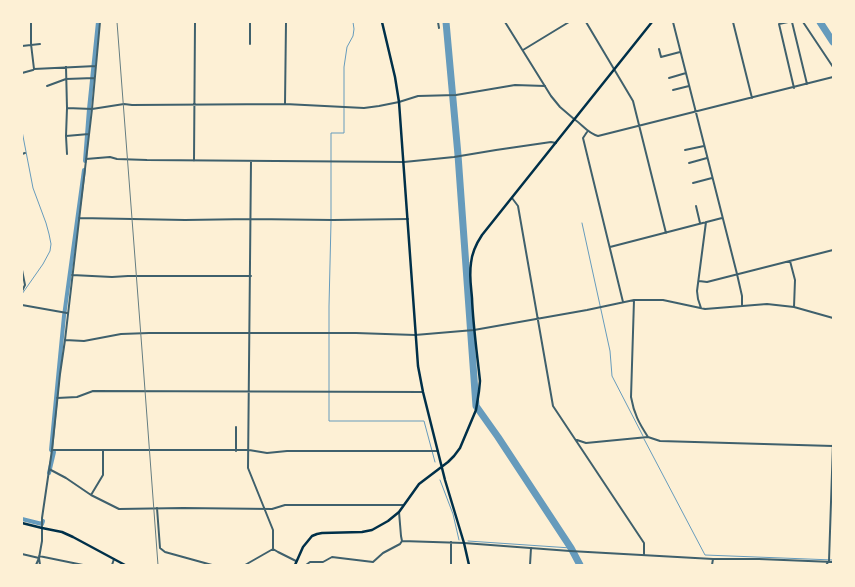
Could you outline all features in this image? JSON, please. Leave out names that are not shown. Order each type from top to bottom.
[{"type":"main road","points":[[382,22],[400,102],[418,366],[442,467],[469,565]]},
{"type":"main road","points":[[295,565],[303,547],[312,536],[330,532],[362,532],[372,530],[388,521],[399,512],[413,490],[442,467],[460,448],[476,410],[480,381],[474,330],[470,274],[470,264],[476,244],[652,22]]},
{"type":"main road","points":[[22,523],[62,532],[125,565]]},
{"type":"street","points":[[30,22],[34,69]]},
{"type":"street","points":[[36,565],[42,541],[42,518],[52,450],[65,340],[92,109],[100,22]]},
{"type":"street","points":[[194,161],[195,22]]},
{"type":"street","points":[[250,22],[250,44]]},
{"type":"street","points":[[285,104],[286,22]]},
{"type":"street","points":[[438,22],[439,28]]},
{"type":"street","points":[[505,22],[551,96],[560,107],[580,123],[587,132],[598,136],[833,78]]},
{"type":"street","points":[[523,50],[569,22]]},
{"type":"street","points":[[586,22],[633,101],[666,233]]},
{"type":"street","points":[[672,22],[737,274],[742,296],[742,306]]},
{"type":"street","points":[[733,22],[752,98]]},
{"type":"street","points":[[788,22],[780,24],[794,88]]},
{"type":"street","points":[[792,22],[807,84]]},
{"type":"street","points":[[803,22],[833,67]]},
{"type":"street","points":[[22,46],[40,44]]},
{"type":"street","points":[[659,49],[661,57],[680,52]]},
{"type":"street","points":[[22,72],[34,69],[96,66]]},
{"type":"street","points":[[66,67],[67,154]]},
{"type":"street","points":[[669,78],[686,73]]},
{"type":"street","points":[[46,86],[66,79],[94,78]]},
{"type":"street","points":[[67,108],[92,109],[124,104],[285,104],[364,108],[400,102],[418,96],[456,95],[515,85],[544,86]]},
{"type":"street","points":[[673,90],[689,86]]},
{"type":"street","points":[[587,132],[583,138],[623,303]]},
{"type":"street","points":[[66,136],[89,134]]},
{"type":"street","points":[[86,159],[110,157],[117,160],[404,162],[454,157],[551,142],[556,143]]},
{"type":"street","points":[[686,150],[704,146]]},
{"type":"street","points":[[689,163],[707,158]]},
{"type":"street","points":[[251,161],[250,391],[248,468],[266,509],[273,530],[274,549]]},
{"type":"street","points":[[693,183],[712,178]]},
{"type":"street","points":[[512,198],[518,206],[539,319],[553,406],[644,543],[644,554]]},
{"type":"street","points":[[696,206],[700,224]]},
{"type":"street","points":[[79,218],[185,220],[408,219]]},
{"type":"street","points":[[610,247],[722,218]]},
{"type":"street","points":[[701,308],[697,291],[706,222]]},
{"type":"street","points":[[699,281],[707,282],[833,250]]},
{"type":"street","points":[[790,261],[795,280],[794,307]]},
{"type":"street","points":[[22,270],[25,285],[22,291]]},
{"type":"street","points":[[72,275],[112,277],[250,276]]},
{"type":"street","points":[[634,300],[631,397],[636,418],[648,437]]},
{"type":"street","points":[[65,340],[84,341],[121,334],[142,333],[356,333],[415,336],[474,330],[634,300],[663,300],[705,309],[768,304],[794,307],[833,318]]},
{"type":"street","points":[[22,305],[67,313]]},
{"type":"street","points":[[57,398],[77,397],[93,391],[423,392]]},
{"type":"street","points":[[236,427],[236,450]]},
{"type":"street","points":[[576,440],[586,443],[648,437],[660,441],[833,446]]},
{"type":"street","points":[[826,565],[829,562],[833,443]]},
{"type":"street","points":[[52,450],[249,450],[267,453],[287,451],[438,451]]},
{"type":"street","points":[[91,495],[103,475],[103,450]]},
{"type":"street","points":[[49,469],[66,478],[91,495],[119,509],[272,509],[285,505],[404,505]]},
{"type":"street","points":[[157,508],[160,548],[165,552],[212,565]]},
{"type":"street","points":[[399,512],[400,536],[402,541]]},
{"type":"street","points":[[306,565],[310,562],[323,562],[332,557],[373,562],[383,552],[400,544],[402,541],[451,542],[583,552],[644,554],[713,559],[833,562]]},
{"type":"street","points":[[451,542],[451,565]]},
{"type":"street","points":[[530,565],[531,548]]},
{"type":"street","points":[[274,549],[297,561]]},
{"type":"street","points":[[245,565],[274,549]]},
{"type":"street","points":[[22,554],[83,565]]},
{"type":"street","points":[[39,557],[40,565]]},
{"type":"street","points":[[112,565],[114,559]]},
{"type":"street","points":[[712,565],[713,559]]},
{"type":"waterway","points":[[85,161],[98,22]]},
{"type":"waterway","points":[[353,22],[353,36],[347,47],[344,67],[344,133],[331,133],[329,421],[424,421],[435,462]]},
{"type":"waterway","points":[[446,22],[458,155],[476,406],[571,548],[580,565]]},
{"type":"waterway","points":[[820,22],[833,42]]},
{"type":"waterway","points":[[22,131],[33,188],[46,223],[51,244],[50,251],[43,264],[22,294]]},
{"type":"waterway","points":[[49,473],[54,452],[51,450],[64,316],[84,170]]},
{"type":"waterway","points":[[582,223],[610,351],[612,376],[643,436]]},
{"type":"waterway","points":[[644,439],[705,555],[833,560]]},
{"type":"waterway","points":[[440,480],[453,514],[459,540]]},
{"type":"waterway","points":[[22,519],[42,524],[43,521]]},
{"type":"waterway","points":[[468,541],[571,548]]},
{"type":"railway","points":[[117,22],[158,565]]}]
